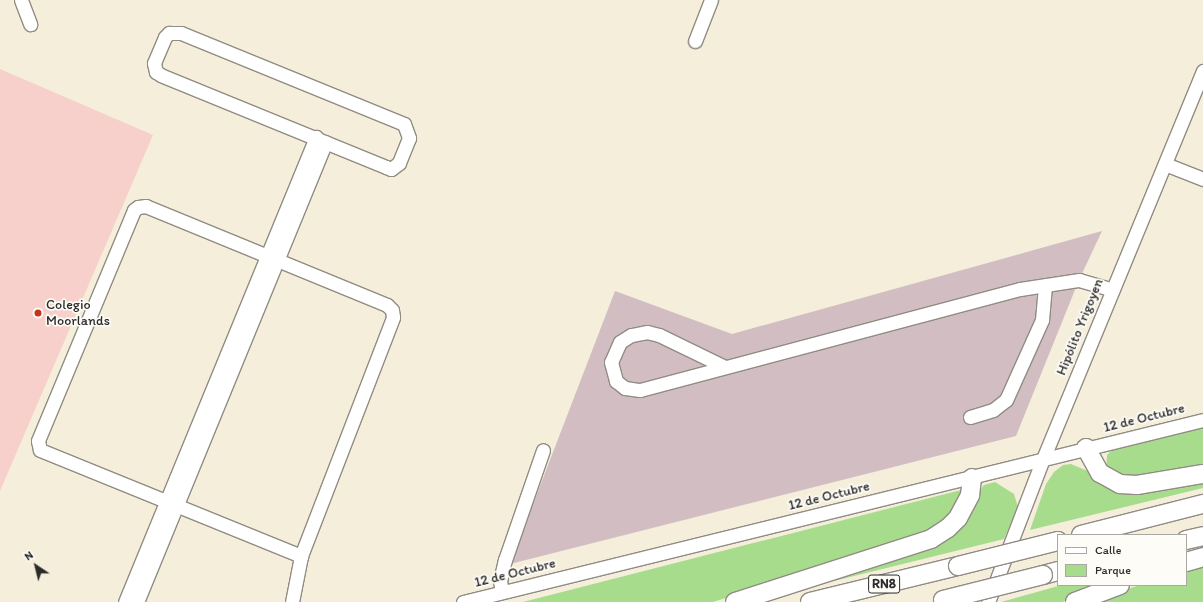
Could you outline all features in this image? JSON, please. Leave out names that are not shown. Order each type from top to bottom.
[{"type":"highway","points":[[1086,448],[1100,473],[1120,484],[1137,485],[1203,474]]},
{"type":"highway","points":[[735,602],[931,539],[948,528],[962,512],[970,495],[972,478]]},
{"type":"highway","points":[[1085,534],[1203,504]]},
{"type":"highway","points":[[1187,540],[1203,536]]},
{"type":"highway","name":"RN8","points":[[810,602],[1057,541]]},
{"type":"highway","points":[[1187,562],[1203,557]]},
{"type":"highway","points":[[939,601],[1050,573]]},
{"type":"highway","points":[[1075,602],[1117,586]]},
{"type":"street","points":[[21,0],[30,24]]},
{"type":"street","points":[[695,40],[711,0]]},
{"type":"street","points":[[181,32],[404,124],[409,132],[398,163],[391,169],[354,156],[321,139],[156,72],[154,63],[165,37],[169,33],[181,32]]},
{"type":"street","name":"Hipólito Yrigoyen","points":[[989,601],[1043,459],[1203,71]]},
{"type":"street","points":[[137,602],[172,505],[321,139]]},
{"type":"street","points":[[1165,164],[1203,179]]},
{"type":"street","points":[[292,602],[300,556],[393,317],[392,310],[387,305],[146,206],[138,207],[134,210],[38,441],[38,446],[43,454],[300,556]]},
{"type":"street","points":[[725,367],[658,335],[647,332],[631,335],[620,342],[611,362],[616,381],[625,388],[640,390],[1020,289],[1079,280],[1113,290]]},
{"type":"street","points":[[970,417],[993,410],[1006,400],[1042,320],[1045,285]]},
{"type":"street","name":"12 de Octubre","points":[[463,602],[1203,420]]},
{"type":"street","points":[[502,592],[500,581],[504,560],[543,450]]},
{"type":"street","points":[[125,602],[172,505]]},
{"type":"shaded area","name":"Colegio Moorlands","points":[[0,69],[153,135],[0,491]]},
{"type":"shaded area","points":[[1102,231],[1079,280],[1016,436],[510,564],[615,291],[732,334]]},
{"type":"green space","points":[[1203,426],[1203,467],[1123,481],[1106,470],[1107,455],[1116,446]]},
{"type":"green space","points":[[1071,464],[1097,475],[1203,478],[1203,488],[1030,530],[1046,484],[1054,472],[1063,465]]},
{"type":"green space","points":[[995,482],[1014,494],[1018,507],[1004,539],[761,599],[927,545],[984,485]]},
{"type":"green space","points":[[961,490],[966,497],[947,522],[889,548],[713,602],[523,602]]},
{"type":"green space","points":[[1203,566],[1203,602],[1087,602],[1137,586],[1187,586],[1187,571]]},
{"type":"green space","points":[[1058,586],[1099,586],[1073,595],[1063,602],[1001,602]]},
{"type":"place","name":"Colegio Moorlands","points":[[38,313]]}]
